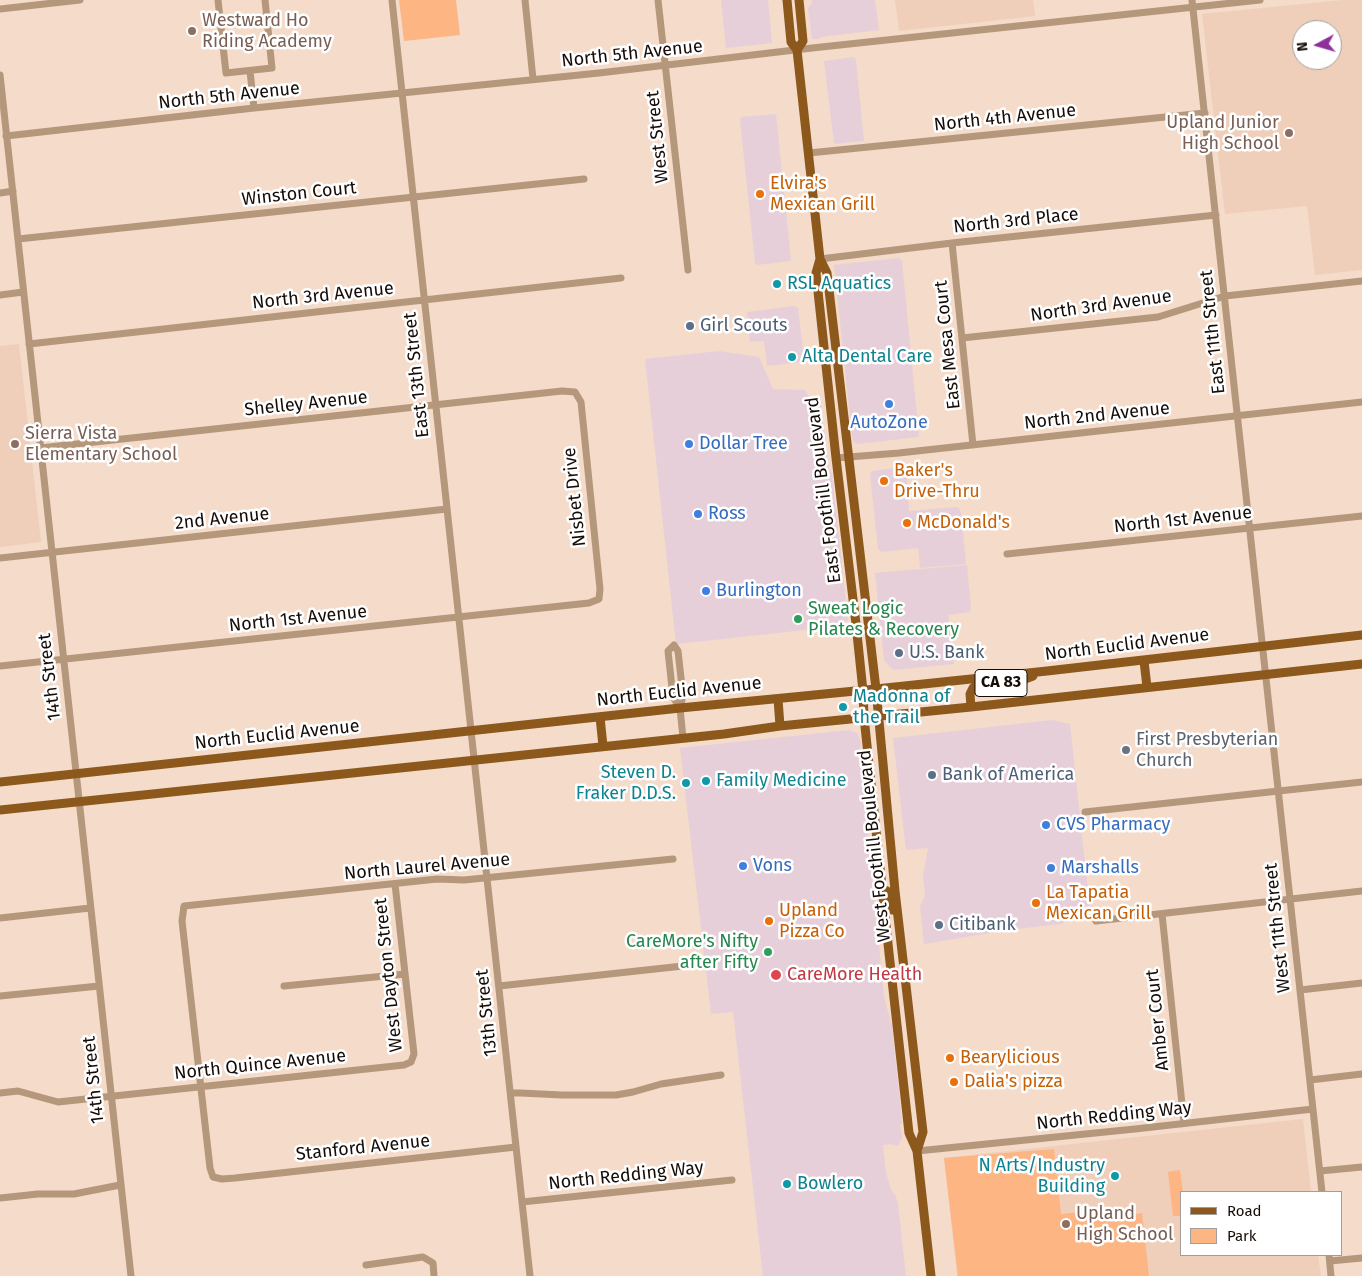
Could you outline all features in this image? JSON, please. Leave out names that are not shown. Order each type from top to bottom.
[{"type":"main road","name":"East Foothill Boulevard","points":[[786,0],[791,42],[797,50],[820,259],[827,273],[878,716]]},
{"type":"main road","name":"East Foothill Boulevard","points":[[797,50],[803,41],[799,0]]},
{"type":"main road","name":"East Foothill Boulevard","points":[[820,259],[816,273],[856,624],[864,718]]},
{"type":"main road","name":"North Euclid Avenue","points":[[0,782],[680,708],[876,690],[1362,635]]},
{"type":"main road","points":[[1144,661],[1147,687]]},
{"type":"main road","points":[[0,810],[1362,664]]},
{"type":"main road","name":"CA 83","points":[[971,707],[970,694],[973,688],[1017,682],[1047,671]]},
{"type":"main road","points":[[778,699],[780,726]]},
{"type":"main road","name":"West Foothill Boulevard","points":[[878,716],[902,956],[923,1132],[917,1151]]},
{"type":"main road","points":[[600,717],[603,746]]},
{"type":"main road","name":"West Foothill Boulevard","points":[[864,718],[909,1133],[917,1151],[931,1276]]},
{"type":"main road","points":[[882,889],[889,894],[895,940],[897,949],[902,956]]},
{"type":"street","points":[[0,9],[80,0]]},
{"type":"street","points":[[218,0],[226,74],[272,68],[265,0]]},
{"type":"street","name":"East 13th Street","points":[[392,0],[473,746]]},
{"type":"street","points":[[525,0],[533,79]]},
{"type":"street","name":"West Street","points":[[658,0],[688,270]]},
{"type":"street","name":"North 5th Avenue","points":[[6,136],[665,65],[1192,4],[1260,0]]},
{"type":"street","name":"East 11th Street","points":[[1192,4],[1264,660]]},
{"type":"street","points":[[250,71],[254,108]]},
{"type":"street","name":"14th Street","points":[[0,75],[131,1276]]},
{"type":"street","name":"North 4th Avenue","points":[[809,153],[1204,113]]},
{"type":"street","name":"Winston Court","points":[[18,239],[584,179]]},
{"type":"street","points":[[0,193],[13,191]]},
{"type":"street","name":"North 3rd Place","points":[[820,259],[1216,215]]},
{"type":"street","name":"East Mesa Court","points":[[952,243],[973,444]]},
{"type":"street","name":"North 3rd Avenue","points":[[29,344],[621,278]]},
{"type":"street","name":"North 3rd Avenue","points":[[962,338],[1158,317],[1225,296],[1362,281]]},
{"type":"street","points":[[0,295],[24,292]]},
{"type":"street","name":"Shelley Avenue","points":[[40,448],[562,391],[575,392]]},
{"type":"street","name":"Nisbet Drive","points":[[575,392],[582,412],[600,589],[599,599]]},
{"type":"street","name":"North 2nd Avenue","points":[[836,458],[1362,402]]},
{"type":"street","name":"2nd Avenue","points":[[0,558],[447,509]]},
{"type":"street","name":"North 1st Avenue","points":[[1007,554],[1362,516]]},
{"type":"street","name":"North 1st Avenue","points":[[0,666],[589,603],[599,599]]},
{"type":"street","points":[[680,708],[673,697],[668,651],[674,645],[678,651],[683,696],[680,708],[683,738]]},
{"type":"street","name":"West 11th Street","points":[[1264,660],[1322,1191]]},
{"type":"street","name":"13th Street","points":[[473,746],[530,1276]]},
{"type":"street","points":[[1085,812],[1362,782]]},
{"type":"street","name":"North Laurel Avenue","points":[[201,1087],[182,921],[184,906],[437,879],[464,880],[673,858]]},
{"type":"street","name":"West Dayton Street","points":[[395,884],[414,1054],[411,1062]]},
{"type":"street","points":[[1096,921],[1362,892]]},
{"type":"street","points":[[0,918],[90,908]]},
{"type":"street","name":"Amber Court","points":[[1162,914],[1184,1123]]},
{"type":"street","points":[[499,986],[692,965]]},
{"type":"street","points":[[284,986],[404,974]]},
{"type":"street","points":[[1300,990],[1362,983]]},
{"type":"street","points":[[0,996],[99,986]]},
{"type":"street","name":"North Quince Avenue","points":[[0,1093],[18,1091],[58,1102],[404,1065],[411,1062]]},
{"type":"street","points":[[1310,1080],[1362,1074]]},
{"type":"street","points":[[511,1093],[616,1095],[661,1084],[721,1075]]},
{"type":"street","name":"Stanford Avenue","points":[[201,1087],[210,1168],[214,1177],[222,1179],[516,1146]]},
{"type":"street","name":"North Redding Way","points":[[917,1151],[1313,1109]]},
{"type":"street","points":[[1320,1171],[1362,1167]]},
{"type":"street","name":"North Redding Way","points":[[522,1202],[732,1180]]},
{"type":"street","points":[[0,1198],[38,1194],[74,1194],[120,1185]]},
{"type":"street","points":[[366,1265],[423,1257],[433,1263],[434,1276]]},
{"type":"street","points":[[1331,1276],[1330,1258],[1362,1258]]},
{"type":"shaded area","points":[[721,0],[768,0],[772,43],[726,48]]},
{"type":"shaded area","points":[[812,0],[875,0],[879,30],[812,39],[808,8]]},
{"type":"shaded area","points":[[895,0],[1033,0],[1035,16],[899,31]]},
{"type":"shaded area","name":"Upland Junior High School","points":[[1343,0],[1362,0],[1362,270],[1315,275],[1307,206],[1225,214],[1202,14]]},
{"type":"shaded area","points":[[854,57],[856,60],[864,141],[834,144],[824,61]]},
{"type":"shaded area","points":[[776,114],[791,261],[757,265],[755,263],[740,120],[741,117]]},
{"type":"shaded area","points":[[899,258],[902,261],[919,437],[857,444],[853,441],[852,436],[834,265]]},
{"type":"shaded area","points":[[794,306],[798,308],[804,358],[802,362],[767,366],[764,341],[750,342],[747,312]]},
{"type":"shaded area","name":"Sierra Vista Elementary School","points":[[19,344],[41,542],[0,547],[0,346]]},
{"type":"shaded area","points":[[719,351],[759,357],[773,389],[805,390],[813,401],[821,405],[829,469],[832,474],[848,620],[833,627],[676,644],[645,359]]},
{"type":"shaded area","points":[[902,467],[907,478],[909,511],[956,507],[961,512],[966,564],[920,568],[918,548],[881,552],[878,549],[870,474],[872,471]]},
{"type":"shaded area","points":[[967,565],[971,609],[969,612],[948,615],[954,664],[893,670],[884,660],[875,573]]},
{"type":"shaded area","points":[[1052,720],[1070,724],[1090,910],[1061,924],[1008,930],[924,944],[920,906],[925,896],[923,876],[928,848],[906,850],[893,738]]},
{"type":"shaded area","points":[[849,730],[857,733],[861,741],[860,753],[884,997],[892,1026],[898,1082],[902,1138],[898,1146],[891,1144],[883,1145],[886,1173],[898,1204],[906,1276],[763,1276],[733,1012],[711,1014],[680,748]]},
{"type":"shaded area","name":"Upland High School","points":[[1303,1119],[1311,1191],[1180,1191],[1180,1256],[1318,1256],[1321,1276],[957,1276],[944,1158]]},
{"type":"green space","points":[[399,0],[456,0],[460,35],[404,41]]},
{"type":"green space","points":[[1054,1149],[1061,1214],[1099,1210],[1102,1217],[1111,1218],[1142,1213],[1149,1276],[958,1276],[944,1158]]},
{"type":"green space","points":[[1180,1170],[1183,1191],[1180,1191],[1180,1216],[1173,1216],[1168,1172]]},
{"type":"place","name":"Westward Ho Riding Academy","points":[[192,31]]},
{"type":"place","name":"Upland Junior High School","points":[[1289,133]]},
{"type":"place","name":"Elvira's Mexican Grill","points":[[760,194]]},
{"type":"place","name":"RSL Aquatics","points":[[777,284]]},
{"type":"place","name":"Girl Scouts","points":[[690,326]]},
{"type":"place","name":"Alta Dental Care","points":[[792,357]]},
{"type":"place","name":"AutoZone","points":[[889,404]]},
{"type":"place","name":"Sierra Vista Elementary School","points":[[15,444]]},
{"type":"place","name":"Dollar Tree","points":[[689,444]]},
{"type":"place","name":"Baker's Drive-Thru","points":[[884,481]]},
{"type":"place","name":"Ross","points":[[698,514]]},
{"type":"place","name":"McDonald's","points":[[907,523]]},
{"type":"place","name":"Burlington","points":[[706,591]]},
{"type":"place","name":"Sweat Logic Pilates & Recovery","points":[[798,619]]},
{"type":"place","name":"U.S. Bank","points":[[899,653]]},
{"type":"place","name":"Madonna of the Trail","points":[[843,707]]},
{"type":"place","name":"First Presbyterian Church","points":[[1126,750]]},
{"type":"place","name":"Bank of America","points":[[932,775]]},
{"type":"place","name":"Family Medicine","points":[[706,781]]},
{"type":"place","name":"Steven D. Fraker D.D.S.","points":[[686,783]]},
{"type":"place","name":"CVS Pharmacy","points":[[1046,825]]},
{"type":"place","name":"Vons","points":[[743,866]]},
{"type":"place","name":"Marshalls","points":[[1051,868]]},
{"type":"place","name":"La Tapatia Mexican Grill","points":[[1036,903]]},
{"type":"place","name":"Upland Pizza Co","points":[[769,921]]},
{"type":"place","name":"Citibank","points":[[939,925]]},
{"type":"place","name":"CareMore's Nifty after Fifty","points":[[768,952]]},
{"type":"place","name":"CareMore Health","points":[[776,975]]},
{"type":"place","name":"Bearylicious","points":[[950,1058]]},
{"type":"place","name":"Dalia's pizza","points":[[954,1082]]},
{"type":"place","name":"N Arts/Industry Building","points":[[1115,1176]]},
{"type":"place","name":"Bowlero","points":[[787,1184]]},
{"type":"place","name":"Upland High School","points":[[1066,1224]]}]
